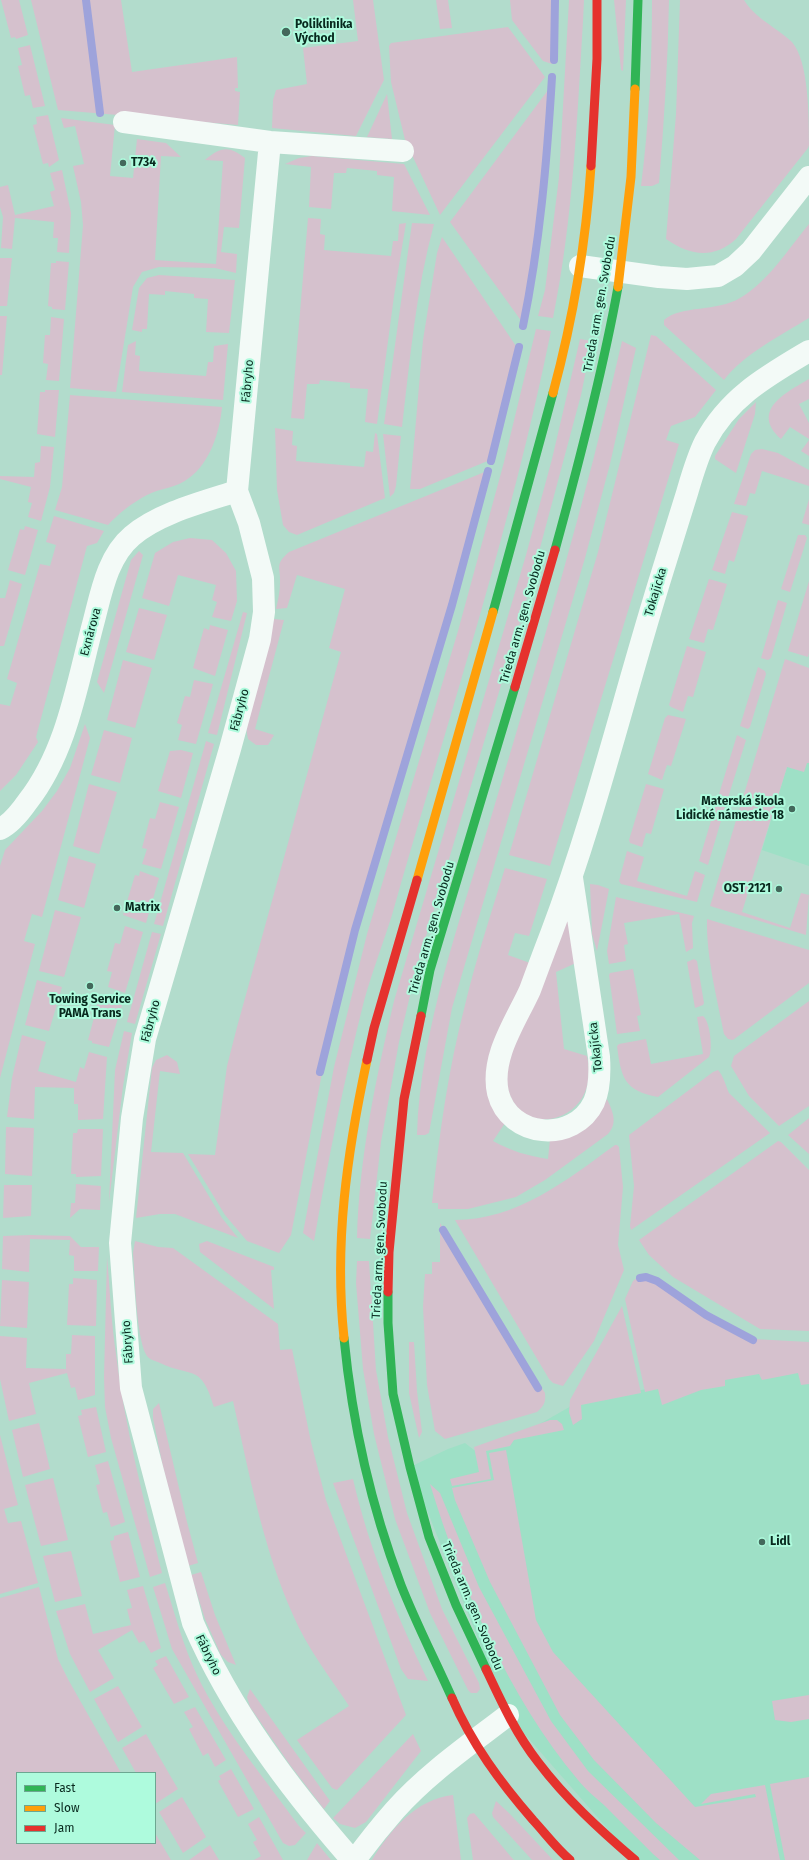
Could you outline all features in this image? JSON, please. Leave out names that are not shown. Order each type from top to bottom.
[{"type":"street","points":[[570,1860],[508,1791],[473,1742],[417,1623],[391,1557],[368,1475],[354,1409],[342,1328],[340,1236],[347,1172],[360,1091],[374,1028],[497,600],[558,374],[580,266],[590,177],[597,60],[597,0]]},
{"type":"street","name":"Trieda arm. gen. Svobodu","points":[[635,1860],[586,1817],[538,1762],[508,1715],[456,1605],[429,1537],[410,1466],[393,1394],[388,1323],[389,1252],[404,1099],[430,970],[550,570],[597,390],[620,273],[631,177],[638,0]]},
{"type":"street","points":[[124,122],[270,142],[403,151]]},
{"type":"street","name":"Fábryho","points":[[270,142],[237,491],[249,523],[263,578],[264,612],[260,639],[230,749],[145,1039],[132,1118],[120,1243],[131,1388],[193,1623],[208,1657],[225,1689],[268,1756],[315,1816],[354,1860],[396,1808],[444,1764],[508,1715]]},
{"type":"street","points":[[580,266],[620,273],[687,279],[718,276],[735,266],[750,251],[809,177]]},
{"type":"street","name":"Tokajícka","points":[[572,878],[600,1073],[594,1102],[578,1122],[567,1128],[554,1131],[541,1130],[516,1120],[501,1103],[497,1091],[497,1069],[500,1055],[530,988],[572,878],[653,600],[697,459],[705,442],[718,422],[740,397],[761,380],[809,351]]},
{"type":"street","name":"Exnárova","points":[[0,829],[20,812],[36,790],[49,768],[60,743],[106,575],[124,545],[132,536],[151,524],[184,509],[237,491]]},
{"type":"shaded area","points":[[1,0],[19,0],[28,35],[16,39],[15,37],[11,38]]},
{"type":"shaded area","points":[[31,0],[121,0],[132,72],[237,57],[238,88],[235,88],[235,91],[240,92],[238,125],[58,110]]},
{"type":"shaded area","points":[[353,0],[373,0],[384,80],[356,136],[272,128],[273,100],[276,90],[307,84],[303,48],[358,41]]},
{"type":"shaded area","points":[[436,0],[448,0],[452,28],[440,29]]},
{"type":"shaded area","points":[[510,0],[552,0],[552,64],[543,61],[512,20]]},
{"type":"shaded area","points":[[569,0],[584,0],[583,21],[570,207],[560,281],[553,318],[538,316],[545,290],[559,177]]},
{"type":"shaded area","points":[[614,0],[626,0],[623,71],[621,70]]},
{"type":"shaded area","points":[[652,0],[669,0],[666,92],[659,183],[652,186],[641,186],[650,93]]},
{"type":"shaded area","points":[[680,0],[744,0],[760,18],[792,42],[798,51],[802,63],[807,90],[809,120],[808,148],[736,239],[719,250],[701,253],[683,249],[666,239],[676,114]]},
{"type":"shaded area","points":[[508,27],[545,77],[440,215],[405,140],[391,82],[389,46],[391,43]]},
{"type":"shaded area","points":[[30,45],[45,106],[33,108],[30,95],[25,96],[18,66],[22,65],[18,48]]},
{"type":"shaded area","points":[[551,86],[536,234],[522,322],[450,222]]},
{"type":"shaded area","points":[[387,94],[392,139],[367,137]]},
{"type":"shaded area","points":[[48,115],[59,160],[49,167],[48,163],[43,164],[33,125],[37,124],[36,117]]},
{"type":"shaded area","points":[[61,118],[115,125],[110,176],[133,178],[137,139],[166,143],[181,157],[161,156],[155,260],[216,264],[223,161],[205,160],[215,152],[225,149],[234,151],[245,158],[239,228],[224,227],[221,252],[237,254],[236,273],[215,268],[159,267],[142,272],[133,287],[116,392],[70,388],[83,225],[81,202],[73,166],[84,164],[75,126],[64,128]]},
{"type":"shaded area","points":[[312,156],[404,164],[430,215],[392,211],[394,177],[377,175],[377,171],[347,168],[346,173],[334,173],[331,209],[309,207],[311,167],[285,164],[299,158]]},
{"type":"shaded area","points":[[62,170],[71,213],[69,253],[57,252],[58,238],[53,238],[54,222],[15,218],[12,249],[1,248],[3,217],[0,207],[0,187],[8,185],[15,215],[54,206],[50,192],[55,190],[50,173]]},
{"type":"shaded area","points":[[308,218],[321,219],[320,234],[325,235],[324,250],[391,256],[393,241],[398,241],[399,224],[406,223],[394,296],[377,424],[365,422],[368,389],[350,388],[350,383],[320,380],[319,384],[307,384],[304,419],[291,418]]},
{"type":"shaded area","points":[[412,223],[434,224],[418,299],[402,427],[384,424]]},
{"type":"shaded area","points":[[809,224],[809,318],[752,353],[732,370],[724,380],[664,325],[664,320],[671,315],[680,312],[721,305],[740,298],[769,274]]},
{"type":"shaded area","points":[[442,237],[516,346],[490,460],[420,489],[410,489],[423,340],[437,253]]},
{"type":"shaded area","points":[[0,258],[12,258],[7,306],[0,306]]},
{"type":"shaded area","points":[[56,261],[69,262],[65,310],[52,309],[52,307],[48,306],[51,263],[56,263]]},
{"type":"shaded area","points":[[159,275],[235,280],[229,333],[206,332],[208,299],[194,298],[194,294],[165,291],[165,295],[149,294],[147,329],[142,329],[142,332],[132,330],[139,288],[147,278]]},
{"type":"shaded area","points":[[0,316],[7,316],[2,375],[0,375]]},
{"type":"shaded area","points":[[51,317],[64,319],[59,381],[46,380],[48,364],[43,363],[45,335],[50,335]]},
{"type":"shaded area","points":[[536,329],[551,331],[517,479],[498,552],[392,915],[364,1001],[337,1121],[314,1241],[303,1233],[334,1067],[367,934],[458,631],[504,462]]},
{"type":"shaded area","points":[[651,335],[656,336],[716,390],[695,417],[671,426],[666,440],[679,444],[550,866],[509,855],[598,552]]},
{"type":"shaded area","points":[[580,339],[592,341],[581,395],[522,615],[417,966],[399,1042],[381,1142],[370,1239],[357,1238],[358,1208],[365,1148],[375,1089],[394,1001],[526,555],[552,459]]},
{"type":"shaded area","points":[[136,341],[135,355],[140,356],[139,371],[206,376],[208,362],[213,362],[214,346],[228,344],[223,400],[122,392],[128,345]]},
{"type":"shaded area","points":[[622,341],[636,348],[610,464],[585,558],[452,1008],[429,1133],[425,1135],[417,1135],[420,1095],[426,1054],[444,973],[561,579],[593,460]]},
{"type":"shaded area","points":[[809,379],[809,399],[799,404],[809,423],[809,439],[790,427],[781,439],[772,429],[769,420],[770,411],[781,397]]},
{"type":"shaded area","points":[[45,390],[59,390],[55,437],[37,434],[40,392],[45,392]]},
{"type":"shaded area","points":[[70,395],[222,407],[219,426],[213,446],[203,464],[196,472],[179,484],[141,498],[121,512],[108,525],[55,510],[62,487]]},
{"type":"shaded area","points":[[756,402],[755,414],[736,473],[715,459],[715,456],[739,419]]},
{"type":"shaded area","points":[[275,428],[293,431],[292,445],[297,446],[296,461],[364,467],[366,451],[373,452],[375,433],[377,434],[385,498],[297,535],[289,532],[283,525],[277,490]]},
{"type":"shaded area","points":[[383,434],[401,436],[396,486],[394,493],[390,497]]},
{"type":"shaded area","points":[[809,440],[809,456],[801,451]]},
{"type":"shaded area","points":[[41,446],[54,447],[50,487],[41,521],[28,517],[32,503],[28,502],[31,487],[0,479],[0,476],[34,477],[35,463],[40,462]]},
{"type":"shaded area","points":[[762,449],[778,453],[809,470],[809,486],[762,471],[755,494],[750,493],[746,506],[734,504],[751,454],[755,450]]},
{"type":"shaded area","points":[[487,471],[450,604],[352,929],[318,1071],[322,1073],[291,1235],[279,1253],[247,1241],[225,1215],[188,1154],[215,1155],[227,1066],[341,652],[329,648],[345,589],[297,575],[287,608],[276,609],[280,590],[279,566],[281,560],[289,552]]},
{"type":"shaded area","points":[[809,499],[809,525],[802,523]]},
{"type":"shaded area","points":[[732,512],[748,516],[734,562],[729,560],[725,574],[712,570]]},
{"type":"shaded area","points":[[54,516],[104,531],[97,543],[87,546],[36,737],[38,742],[16,775],[0,791],[0,704],[10,706],[17,683],[7,679],[40,564],[50,566],[56,545],[46,542]]},
{"type":"shaded area","points":[[25,526],[38,530],[25,575],[8,570],[20,529],[24,530]]},
{"type":"shaded area","points":[[798,535],[805,535],[807,538],[790,592],[781,589]]},
{"type":"shaded area","points":[[190,538],[212,540],[226,553],[236,571],[237,601],[231,621],[212,617],[217,602],[212,600],[216,585],[178,575],[169,606],[142,598],[155,553],[173,542]]},
{"type":"shaded area","points":[[139,551],[143,555],[104,693],[97,682],[131,560]]},
{"type":"shaded area","points":[[709,579],[727,584],[713,630],[708,629],[704,643],[689,639]]},
{"type":"shaded area","points":[[10,580],[22,584],[4,646],[0,646],[0,598],[5,598]]},
{"type":"shaded area","points":[[809,581],[809,653],[808,657],[788,651]]},
{"type":"shaded area","points":[[778,600],[787,603],[771,658],[768,660],[761,658]]},
{"type":"shaded area","points":[[139,608],[167,615],[154,660],[126,652]]},
{"type":"shaded area","points":[[243,612],[247,613],[217,735],[208,733]]},
{"type":"shaded area","points":[[274,619],[284,620],[255,729],[274,735],[268,745],[256,745],[248,739],[246,728]]},
{"type":"shaded area","points":[[210,625],[228,630],[215,676],[193,668],[204,628],[209,630]]},
{"type":"shaded area","points":[[687,646],[706,652],[693,697],[688,696],[683,712],[669,705]]},
{"type":"shaded area","points":[[785,659],[809,668],[809,763],[807,763],[804,772],[787,767],[742,912],[790,928],[801,893],[809,895],[806,935],[710,906]]},
{"type":"shaded area","points":[[123,660],[152,668],[135,728],[107,720]]},
{"type":"shaded area","points":[[758,667],[765,671],[766,674],[750,727],[748,729],[740,726]]},
{"type":"shaded area","points":[[194,680],[213,684],[196,744],[178,740],[182,725],[177,723],[185,696],[190,697]]},
{"type":"shaded area","name":"Materská škola Lidické námestie 18","points":[[809,694],[809,866],[762,850]]},
{"type":"shaded area","points":[[668,715],[686,719],[671,766],[667,765],[662,780],[648,774],[665,718]]},
{"type":"shaded area","points":[[85,724],[90,738],[42,917],[32,914],[24,941],[35,944],[0,1078],[0,866],[5,850],[42,811],[57,791],[70,768]]},
{"type":"shaded area","points":[[104,730],[132,738],[120,783],[91,775]]},
{"type":"shaded area","points":[[737,735],[746,740],[728,798],[719,794]]},
{"type":"shaded area","points":[[206,741],[214,744],[163,926],[154,924]]},
{"type":"shaded area","points":[[181,750],[193,753],[181,798],[158,791],[170,751]]},
{"type":"shaded area","points":[[89,784],[117,792],[99,854],[73,846]]},
{"type":"shaded area","points":[[646,784],[664,789],[651,834],[646,833],[642,847],[630,843],[629,840]]},
{"type":"shaded area","points":[[160,802],[179,807],[161,869],[142,864],[147,849],[142,848],[150,818],[155,819]]},
{"type":"shaded area","points":[[716,804],[725,807],[708,865],[699,861]]},
{"type":"shaded area","points":[[627,851],[644,857],[637,881],[687,896],[695,871],[705,875],[697,902],[621,884],[619,881]]},
{"type":"shaded area","points":[[69,856],[96,864],[84,908],[58,900]]},
{"type":"shaded area","points":[[505,868],[547,879],[529,936],[515,933],[508,955],[530,963],[520,990],[489,1058],[486,1074],[487,1090],[493,1107],[505,1123],[493,1141],[520,1153],[548,1159],[550,1139],[576,1129],[591,1121],[597,1115],[607,1099],[613,1113],[614,1122],[608,1134],[545,1180],[516,1197],[468,1209],[438,1209],[438,1203],[432,1203],[441,1128],[449,1079],[459,1029],[474,971]]},
{"type":"shaded area","points":[[140,871],[159,878],[146,923],[123,915],[135,875],[139,876]]},
{"type":"shaded area","points":[[590,884],[609,889],[597,951],[592,934]]},
{"type":"shaded area","points":[[616,897],[694,916],[692,923],[693,948],[686,952],[679,914],[624,923],[628,944],[624,945],[626,961],[609,964],[607,951]]},
{"type":"shaded area","points":[[55,910],[81,917],[64,977],[39,971]]},
{"type":"shaded area","points":[[569,915],[576,963],[556,972],[564,1049],[587,1056],[589,1079],[583,1097],[572,1110],[557,1117],[541,1119],[526,1115],[514,1103],[507,1085],[507,1073],[510,1054]]},
{"type":"shaded area","points":[[707,919],[809,950],[809,983],[733,1040],[728,1039],[724,1034],[710,962]]},
{"type":"shaded area","points":[[125,926],[143,932],[125,993],[108,987],[112,972],[107,971],[115,943],[120,944]]},
{"type":"shaded area","points":[[152,932],[161,934],[135,1024],[127,1022]]},
{"type":"shaded area","points":[[694,959],[697,961],[704,1003],[703,1005],[695,1008],[687,962]]},
{"type":"shaded area","points":[[633,969],[641,1015],[637,1016],[640,1031],[617,1034],[609,975],[610,973]]},
{"type":"shaded area","points":[[37,980],[62,987],[49,1031],[25,1025]]},
{"type":"shaded area","points":[[105,997],[123,1002],[109,1047],[92,1043],[92,1041],[88,1040],[99,999],[104,1001]]},
{"type":"shaded area","points":[[809,1001],[809,1106],[779,1126],[749,1096],[731,1066],[734,1056]]},
{"type":"shaded area","points":[[703,1016],[707,1023],[710,1035],[711,1048],[709,1057],[658,1097],[638,1091],[626,1081],[620,1066],[617,1046],[619,1044],[646,1039],[651,1064],[703,1054],[697,1017]]},
{"type":"shaded area","points":[[124,1031],[132,1033],[123,1086],[109,1202],[115,1070]]},
{"type":"shaded area","points":[[22,1035],[46,1042],[38,1071],[76,1082],[80,1067],[84,1069],[89,1052],[107,1057],[103,1119],[78,1120],[78,1104],[74,1104],[74,1088],[35,1087],[34,1119],[7,1117],[12,1078]]},
{"type":"shaded area","points":[[167,1055],[177,1062],[180,1074],[160,1071],[151,1152],[183,1153],[222,1218],[238,1238],[175,1214],[160,1214],[136,1218],[152,1068],[156,1060]]},
{"type":"shaded area","points":[[718,1070],[729,1093],[770,1133],[631,1230],[630,1226],[634,1186],[629,1135],[713,1072]]},
{"type":"shaded area","points":[[809,1118],[809,1154],[788,1135]]},
{"type":"shaded area","points":[[6,1127],[34,1128],[32,1176],[5,1174]]},
{"type":"shaded area","points":[[78,1129],[103,1129],[101,1176],[76,1177],[76,1174],[71,1174],[73,1133],[77,1133]]},
{"type":"shaded area","points":[[778,1141],[781,1142],[809,1170],[809,1331],[760,1329],[673,1277],[649,1255],[639,1240]]},
{"type":"shaded area","points":[[615,1145],[619,1147],[623,1187],[618,1245],[624,1270],[594,1341],[563,1386],[553,1383],[549,1379],[455,1220],[478,1218],[499,1213],[540,1196],[560,1184]]},
{"type":"shaded area","points":[[76,1184],[101,1186],[100,1210],[80,1209],[70,1218],[71,1203],[75,1203]]},
{"type":"shaded area","points":[[4,1185],[32,1185],[31,1216],[3,1218]]},
{"type":"shaded area","points":[[440,1223],[545,1393],[544,1404],[537,1412],[445,1439],[435,1431],[427,1385],[423,1307],[425,1274],[432,1274],[432,1262],[440,1262]]},
{"type":"shaded area","points":[[3,1236],[70,1236],[81,1247],[99,1247],[98,1271],[74,1271],[74,1256],[69,1255],[70,1240],[30,1239],[29,1272],[2,1269]]},
{"type":"shaded area","points":[[135,1241],[158,1247],[173,1248],[278,1324],[280,1350],[292,1349],[311,1442],[326,1500],[406,1715],[337,1790],[332,1788],[297,1740],[349,1706],[305,1639],[282,1590],[265,1537],[251,1483],[233,1401],[214,1407],[205,1384],[200,1378],[194,1374],[151,1359],[145,1351],[141,1340],[137,1309],[133,1253]]},
{"type":"shaded area","points":[[207,1241],[274,1267],[274,1270],[271,1270],[274,1309],[200,1252],[199,1244]]},
{"type":"shaded area","points":[[107,1257],[114,1342],[124,1409],[148,1519],[162,1573],[150,1577],[111,1438],[105,1407],[104,1377]]},
{"type":"shaded area","points":[[357,1261],[369,1261],[376,1370],[388,1437],[407,1513],[442,1609],[479,1683],[480,1689],[477,1693],[471,1693],[468,1690],[430,1613],[395,1519],[374,1434],[363,1369],[356,1283]]},
{"type":"shaded area","points":[[647,1275],[658,1280],[696,1307],[753,1339],[809,1342],[809,1384],[801,1385],[798,1373],[762,1380],[759,1374],[725,1380],[725,1386],[701,1390],[662,1405],[658,1389],[645,1392],[625,1299],[633,1281],[639,1276]]},
{"type":"shaded area","points":[[73,1278],[97,1280],[96,1326],[67,1325],[69,1284],[73,1284]]},
{"type":"shaded area","points":[[2,1280],[29,1282],[27,1328],[0,1326]]},
{"type":"shaded area","points":[[622,1306],[641,1393],[581,1405],[582,1419],[573,1425],[569,1412],[570,1400]]},
{"type":"shaded area","points":[[72,1335],[95,1336],[95,1395],[78,1400],[75,1387],[71,1388],[67,1373],[29,1383],[36,1414],[9,1421],[0,1379],[0,1336],[27,1338],[26,1368],[66,1369],[66,1354],[71,1354]]},
{"type":"shaded area","points":[[409,1342],[414,1342],[417,1391],[422,1432],[419,1438],[409,1393]]},
{"type":"shaded area","points":[[809,1367],[809,1860],[635,1860],[508,1715],[410,1467],[448,1449],[465,1443],[474,1450],[515,1438],[580,1401],[658,1387]]},
{"type":"shaded area","points":[[159,1403],[198,1563],[188,1566],[163,1467],[153,1418],[153,1409]]},
{"type":"shaded area","points":[[96,1407],[106,1452],[88,1457],[78,1416],[82,1415],[81,1410]]},
{"type":"shaded area","points":[[550,1420],[557,1420],[562,1424],[564,1430],[514,1440],[510,1446],[486,1451],[491,1479],[452,1486],[450,1479],[479,1472],[474,1447]]},
{"type":"shaded area","points":[[39,1423],[50,1469],[23,1477],[12,1430]]},
{"type":"shaded area","points":[[0,1435],[18,1505],[4,1509],[8,1523],[21,1521],[38,1583],[0,1594]]},
{"type":"shaded area","points":[[506,1450],[536,1620],[553,1652],[695,1807],[756,1797],[755,1794],[701,1804],[711,1794],[765,1785],[780,1860],[700,1860],[656,1823],[594,1760],[560,1715],[490,1582],[455,1500],[452,1488],[494,1480],[489,1453]]},
{"type":"shaded area","points":[[108,1461],[125,1522],[111,1527],[107,1512],[103,1513],[96,1485],[100,1484],[95,1465]]},
{"type":"shaded area","points":[[53,1478],[68,1540],[41,1546],[25,1485]]},
{"type":"shaded area","points":[[353,1479],[367,1531],[385,1582],[405,1632],[428,1681],[408,1679],[401,1669],[333,1483]]},
{"type":"shaded area","points":[[430,1484],[440,1493],[479,1587],[551,1721],[588,1771],[679,1860],[660,1860],[587,1790],[553,1747],[530,1713],[509,1677],[472,1601]]},
{"type":"shaded area","points":[[128,1532],[140,1577],[120,1582],[110,1541],[114,1540],[114,1536]]},
{"type":"shaded area","points":[[71,1551],[82,1596],[55,1602],[43,1556]]},
{"type":"shaded area","points":[[201,1572],[215,1615],[236,1665],[228,1662],[221,1655],[205,1619],[191,1575]]},
{"type":"shaded area","points":[[165,1583],[188,1653],[207,1695],[231,1734],[299,1826],[306,1833],[295,1845],[289,1846],[283,1843],[172,1649],[153,1587]]},
{"type":"shaded area","points":[[143,1586],[161,1648],[151,1653],[144,1641],[139,1643],[132,1630],[98,1650],[114,1678],[90,1692],[70,1654],[56,1611],[85,1604],[93,1634],[131,1625],[127,1609],[132,1608],[127,1590]]},
{"type":"shaded area","points":[[39,1587],[58,1659],[120,1772],[16,1772],[16,1844],[156,1844],[156,1835],[171,1860],[0,1860],[0,1598]]},
{"type":"shaded area","points":[[166,1656],[189,1697],[174,1704],[153,1668],[158,1665],[155,1661]]},
{"type":"shaded area","points":[[118,1686],[142,1727],[118,1742],[94,1699]]},
{"type":"shaded area","points":[[250,1689],[330,1801],[324,1809],[290,1765],[250,1707],[247,1697]]},
{"type":"shaded area","points":[[809,1695],[809,1719],[791,1722],[775,1720],[772,1701]]},
{"type":"shaded area","points":[[195,1707],[226,1760],[215,1767],[208,1753],[203,1756],[189,1729],[193,1727],[184,1712]]},
{"type":"shaded area","points":[[146,1734],[178,1789],[156,1803],[156,1772],[135,1772],[122,1748]]},
{"type":"shaded area","points":[[413,1734],[421,1751],[366,1822],[355,1828],[340,1824],[333,1818]]},
{"type":"shaded area","points":[[231,1769],[254,1809],[238,1817],[218,1781],[221,1779],[219,1776]]},
{"type":"shaded area","points":[[809,1777],[809,1860],[785,1860],[770,1784]]},
{"type":"shaded area","points":[[453,1795],[461,1860],[372,1860],[396,1827],[416,1809],[440,1798]]},
{"type":"shaded area","points":[[182,1797],[206,1837],[183,1853],[159,1812]]},
{"type":"shaded area","points":[[496,1801],[553,1860],[532,1860],[493,1817],[492,1813]]},
{"type":"shaded area","points":[[474,1813],[514,1860],[473,1860],[467,1818],[470,1814]]},
{"type":"shaded area","points":[[259,1817],[283,1860],[254,1860],[261,1856],[253,1842],[257,1840],[248,1824]]},
{"type":"shaded area","points":[[317,1843],[331,1860],[307,1860]]},
{"type":"shaded area","points":[[210,1845],[219,1860],[189,1860]]},
{"type":"waterway","points":[[86,0],[100,113]]},
{"type":"waterway","points":[[554,60],[555,0]]},
{"type":"waterway","points":[[523,326],[534,264],[542,202],[552,77]]},
{"type":"waterway","points":[[491,461],[519,347]]},
{"type":"waterway","points":[[320,1072],[355,930],[452,605],[488,471]]},
{"type":"waterway","points":[[443,1230],[538,1388]]},
{"type":"waterway","points":[[640,1278],[646,1277],[657,1281],[706,1315],[753,1340]]},
{"type":"traffic: fast","points":[[635,89],[638,0]]},
{"type":"traffic: fast","points":[[555,550],[590,419],[618,287]]},
{"type":"traffic: fast","points":[[493,612],[553,393]]},
{"type":"traffic: fast","points":[[421,1016],[430,970],[515,687]]},
{"type":"traffic: fast","points":[[388,1292],[388,1323],[393,1394],[410,1467],[429,1537],[456,1605],[486,1669]]},
{"type":"traffic: fast","points":[[344,1338],[352,1400],[364,1463],[381,1525],[401,1585],[452,1698]]},
{"type":"traffic: slow","points":[[618,287],[631,177],[635,89]]},
{"type":"traffic: slow","points":[[553,393],[567,337],[578,281],[586,224],[591,166]]},
{"type":"traffic: slow","points":[[417,880],[493,612]]},
{"type":"traffic: slow","points":[[344,1338],[341,1303],[344,1198],[348,1164],[367,1060]]},
{"type":"traffic: jam","points":[[591,166],[597,59],[597,0]]},
{"type":"traffic: jam","points":[[515,687],[555,550]]},
{"type":"traffic: jam","points":[[367,1060],[374,1028],[417,880]]},
{"type":"traffic: jam","points":[[388,1292],[389,1252],[404,1099],[421,1016]]},
{"type":"traffic: jam","points":[[486,1669],[516,1729],[538,1762],[560,1789],[584,1814],[635,1860]]},
{"type":"traffic: jam","points":[[452,1698],[468,1731],[498,1777],[533,1820],[570,1860]]},
{"type":"place","name":"Poliklinika Východ","points":[[286,32]]},
{"type":"place","name":"T734","points":[[123,163]]},
{"type":"place","name":"Materská škola Lidické námestie 18","points":[[792,809]]},
{"type":"place","name":"OST 2121","points":[[779,889]]},
{"type":"place","name":"Matrix","points":[[117,908]]},
{"type":"place","name":"Towing Service PAMA Trans","points":[[90,986]]},
{"type":"place","name":"Lidl","points":[[762,1542]]}]
